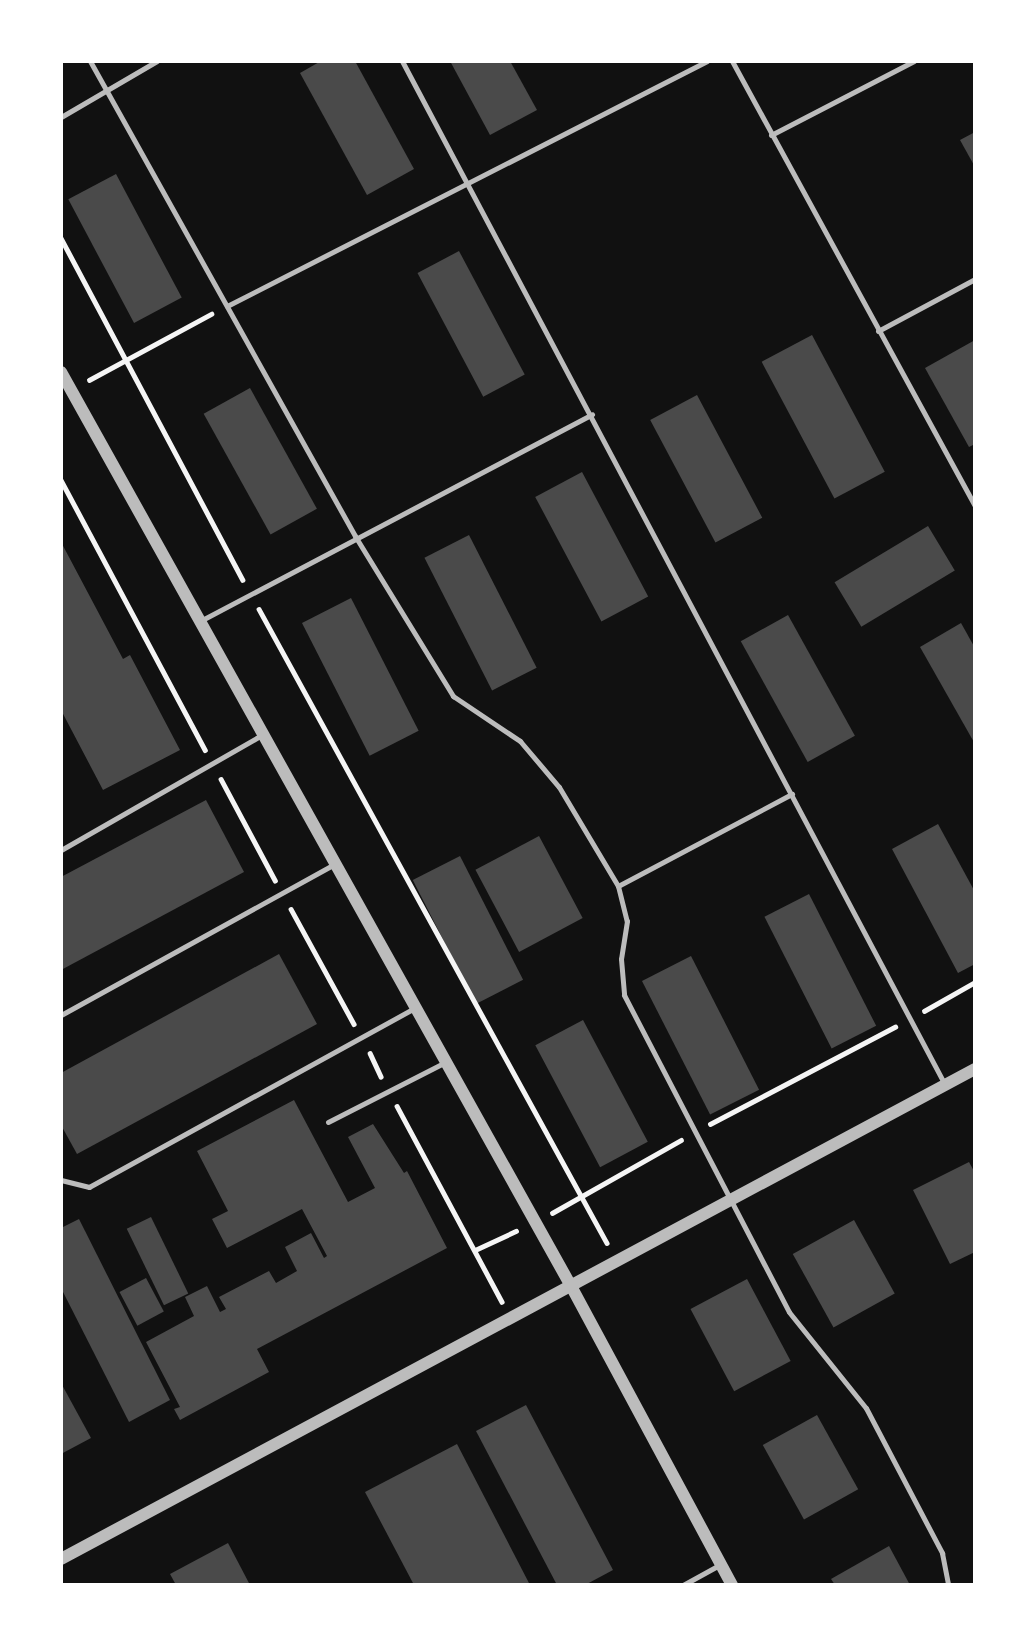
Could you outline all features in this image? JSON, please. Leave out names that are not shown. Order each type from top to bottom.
[{"type":"street","points":[[61,372],[571,1286],[732,1585]]},
{"type":"street","points":[[63,1554],[975,1069]]},
{"type":"lane","points":[[90,61],[355,536],[453,696],[520,741],[559,787],[618,886],[627,921],[621,959],[624,995],[789,1312],[866,1408],[942,1553],[948,1585]]},
{"type":"lane","points":[[61,117],[157,61]]},
{"type":"lane","points":[[402,61],[469,181],[945,1085]]},
{"type":"lane","points":[[227,306],[707,61]]},
{"type":"lane","points":[[732,61],[975,506]]},
{"type":"lane","points":[[771,135],[914,61]]},
{"type":"lane","points":[[878,331],[975,279]]},
{"type":"lane","points":[[199,621],[355,536],[592,414]]},
{"type":"lane","points":[[61,850],[262,735]]},
{"type":"lane","points":[[618,886],[792,794]]},
{"type":"lane","points":[[61,1015],[335,864]]},
{"type":"lane","points":[[61,1180],[89,1187],[415,1008]]},
{"type":"lane","points":[[328,1122],[446,1062]]},
{"type":"lane","points":[[683,1585],[721,1564]]},
{"type":"path","points":[[61,238],[129,359],[250,593],[617,1261]]},
{"type":"path","points":[[71,390],[227,306]]},
{"type":"path","points":[[475,1250],[583,1199],[695,1132],[975,982]]},
{"type":"building","points":[[321,61],[355,61],[414,169],[367,195],[300,73]]},
{"type":"building","points":[[450,61],[510,61],[537,110],[490,135]]},
{"type":"building","points":[[975,132],[975,167],[960,140]]},
{"type":"building","points":[[116,174],[182,298],[134,323],[68,199]]},
{"type":"building","points":[[459,251],[525,375],[483,397],[418,273]]},
{"type":"building","points":[[812,335],[885,472],[834,499],[762,362]]},
{"type":"building","points":[[975,340],[975,444],[969,447],[925,368]]},
{"type":"building","points":[[250,388],[317,509],[271,534],[204,414]]},
{"type":"building","points":[[697,395],[762,518],[715,543],[650,420]]},
{"type":"building","points":[[582,472],[648,596],[601,621],[535,497]]},
{"type":"building","points":[[928,526],[955,571],[861,627],[835,582]]},
{"type":"building","points":[[469,535],[537,668],[492,690],[424,558]]},
{"type":"building","points":[[61,542],[123,659],[130,655],[180,750],[103,790],[61,710]]},
{"type":"building","points":[[351,598],[419,731],[370,756],[302,623]]},
{"type":"building","points":[[788,615],[855,736],[808,762],[741,641]]},
{"type":"building","points":[[961,623],[975,648],[975,744],[920,647]]},
{"type":"building","points":[[206,800],[244,872],[61,970],[61,877]]},
{"type":"building","points":[[938,824],[975,892],[975,964],[958,973],[892,849]]},
{"type":"building","points":[[539,836],[583,918],[519,952],[475,870]]},
{"type":"building","points":[[460,856],[523,980],[476,1004],[413,880]]},
{"type":"building","points":[[809,894],[876,1026],[832,1049],[764,917]]},
{"type":"building","points":[[279,954],[317,1024],[77,1154],[61,1125],[61,1073]]},
{"type":"building","points":[[691,956],[759,1090],[710,1115],[642,981]]},
{"type":"building","points":[[583,1020],[648,1142],[600,1167],[535,1045]]},
{"type":"building","points":[[294,1100],[348,1202],[375,1188],[348,1137],[373,1124],[404,1173],[407,1171],[447,1248],[257,1349],[269,1372],[180,1420],[174,1409],[180,1407],[146,1342],[194,1316],[185,1297],[207,1286],[220,1312],[226,1309],[219,1297],[269,1271],[276,1283],[297,1271],[285,1247],[311,1233],[324,1258],[327,1256],[302,1209],[227,1248],[212,1219],[228,1211],[197,1151]]},
{"type":"building","points":[[969,1162],[975,1173],[975,1252],[950,1264],[913,1190]]},
{"type":"building","points":[[151,1217],[188,1293],[164,1305],[127,1229]]},
{"type":"building","points":[[79,1219],[170,1400],[129,1422],[61,1288],[61,1228]]},
{"type":"building","points":[[854,1220],[895,1293],[834,1327],[793,1254]]},
{"type":"building","points":[[146,1278],[164,1312],[137,1326],[120,1292]]},
{"type":"building","points":[[747,1279],[791,1361],[734,1391],[690,1309]]},
{"type":"building","points":[[61,1383],[91,1438],[61,1454]]},
{"type":"building","points":[[526,1405],[613,1570],[585,1585],[557,1585],[476,1431]]},
{"type":"building","points":[[817,1415],[858,1489],[804,1519],[763,1445]]},
{"type":"building","points":[[457,1444],[530,1585],[414,1585],[365,1492]]},
{"type":"building","points":[[228,1543],[250,1585],[176,1585],[170,1574]]},
{"type":"building","points":[[889,1546],[910,1585],[835,1585],[831,1579]]}]
